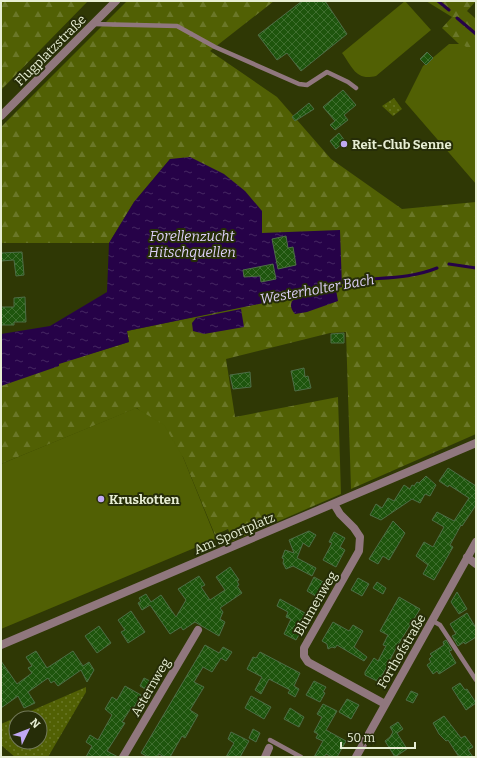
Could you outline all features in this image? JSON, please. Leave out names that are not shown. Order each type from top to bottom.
[{"type":"street","name":"Flugplatzstraße","points":[[1,116],[116,1]]},
{"type":"street","name":"Am Sportplatz","points":[[1,645],[476,443]]},
{"type":"street","name":"Blumenweg","points":[[334,504],[340,514],[354,528],[360,538],[359,551],[304,648],[304,656],[308,662],[385,704]]},
{"type":"street","name":"Forthofstraße","points":[[356,757],[476,542]]},
{"type":"street","points":[[467,557],[476,564]]},
{"type":"street","name":"Asternweg","points":[[123,757],[198,630]]},
{"type":"street","points":[[264,757],[270,744]]},
{"type":"lane","points":[[93,24],[177,26],[221,50],[300,84],[307,84],[327,72],[348,82],[356,88]]},
{"type":"lane","points":[[432,621],[440,625],[476,680]]},
{"type":"lane","points":[[270,744],[301,757]]},
{"type":"green space","points":[[1,1],[88,1],[1,90]]},
{"type":"green space","points":[[127,1],[274,1],[210,51],[277,97],[331,159],[402,209],[476,202],[476,434],[351,489],[346,332],[330,333],[226,359],[235,417],[338,397],[341,494],[233,541],[228,529],[215,535],[183,457],[137,408],[1,464],[1,381],[129,342],[127,331],[342,286],[262,233],[170,159],[134,202],[109,243],[1,243],[1,127]]},
{"type":"green space","points":[[405,1],[431,30],[376,76],[364,77],[359,75],[352,68],[342,53]]},
{"type":"green space","points":[[426,1],[476,1],[467,11],[476,19],[476,60],[442,28],[452,17]]},
{"type":"green space","points":[[449,44],[463,44],[476,57],[476,184],[405,102],[423,66]]},
{"type":"green space","points":[[394,98],[402,109],[393,116],[382,106]]},
{"type":"green space","name":"Kruskotten","points":[[136,408],[164,425],[183,457],[216,539],[1,629],[1,464]]},
{"type":"green space","points":[[86,687],[86,692],[48,757],[15,757],[1,745],[1,724],[8,721],[8,750],[48,750],[48,710],[33,710]]},
{"type":"water","name":"Forellenzucht Hitschquellen","points":[[190,157],[224,174],[245,191],[262,211],[262,233],[340,230],[342,287],[127,331],[129,342],[59,364],[59,366],[1,386],[1,334],[50,326],[107,292],[109,243],[134,202],[170,159]]},
{"type":"water","points":[[336,290],[338,301],[307,312],[295,314],[292,309],[292,301],[297,298]]},
{"type":"water","points":[[241,309],[244,327],[204,334],[193,331],[192,323],[196,318]]},
{"type":"building","points":[[302,1],[325,1],[347,34],[301,71],[287,53],[277,60],[258,35]]},
{"type":"building","points":[[427,52],[433,58],[426,65],[420,59]]},
{"type":"building","points":[[343,90],[356,105],[344,115],[348,120],[335,130],[330,125],[335,121],[323,107]]},
{"type":"building","points":[[309,103],[314,109],[295,121],[292,117]]},
{"type":"building","points":[[339,133],[345,141],[336,149],[330,141]]},
{"type":"building","points":[[286,236],[288,248],[293,247],[296,265],[278,269],[272,239]]},
{"type":"building","points":[[22,252],[24,275],[16,276],[14,260],[1,261],[1,253]]},
{"type":"building","points":[[273,264],[276,279],[261,282],[260,276],[244,277],[243,270]]},
{"type":"building","points":[[25,297],[26,322],[14,322],[14,325],[1,325],[1,307],[14,307],[14,298]]},
{"type":"building","points":[[344,333],[344,343],[331,343],[331,334]]},
{"type":"building","points":[[304,368],[305,377],[308,376],[311,388],[295,391],[291,371]]},
{"type":"building","points":[[250,372],[251,387],[233,389],[230,375]]},
{"type":"building","points":[[448,468],[476,486],[476,505],[462,526],[461,525],[450,545],[453,547],[434,580],[423,574],[428,565],[416,556],[424,542],[433,547],[444,527],[432,520],[437,512],[454,521],[469,498],[449,485],[448,487],[439,481]]},
{"type":"building","points":[[426,476],[436,485],[430,496],[425,494],[420,503],[412,499],[381,520],[370,515],[376,504],[382,508],[388,498],[394,501],[404,485],[410,489],[412,485],[414,486],[417,482],[419,483]]},
{"type":"building","points":[[393,521],[405,533],[389,560],[383,556],[378,564],[369,559]]},
{"type":"building","points":[[309,531],[316,535],[309,547],[303,543],[297,558],[316,568],[312,576],[293,566],[286,569],[283,563],[284,559],[282,558],[285,550],[294,553],[289,540]]},
{"type":"building","points":[[334,532],[345,538],[340,547],[345,550],[336,567],[323,560],[332,543],[329,542]]},
{"type":"building","points":[[230,567],[239,580],[237,581],[239,585],[237,586],[242,593],[220,608],[223,612],[220,619],[225,622],[219,636],[195,622],[183,630],[181,627],[170,634],[150,605],[142,610],[138,603],[141,601],[139,598],[146,594],[151,602],[161,595],[176,617],[186,600],[178,589],[199,576],[205,585],[201,587],[210,600],[225,590],[216,577]]},
{"type":"building","points":[[314,577],[327,584],[319,598],[307,591]]},
{"type":"building","points":[[358,578],[369,584],[362,596],[351,590]]},
{"type":"building","points":[[377,582],[386,588],[383,594],[373,588]]},
{"type":"building","points":[[457,592],[467,609],[459,614],[451,602]]},
{"type":"building","points":[[399,597],[420,609],[396,648],[379,682],[365,675],[365,672],[374,658],[378,661],[386,646],[383,645],[388,635],[380,631]]},
{"type":"building","points":[[280,599],[305,613],[302,619],[306,622],[296,640],[284,634],[291,619],[286,617],[288,612],[277,606]]},
{"type":"building","points":[[131,611],[145,632],[128,643],[121,632],[125,630],[118,620]]},
{"type":"building","points":[[467,613],[476,628],[476,637],[465,644],[464,642],[458,646],[452,636],[456,634],[450,624]]},
{"type":"building","points":[[333,622],[349,631],[353,625],[363,631],[354,647],[367,657],[364,661],[337,645],[335,648],[332,647],[328,649],[327,644],[322,641]]},
{"type":"building","points":[[99,626],[111,643],[97,653],[85,636]]},
{"type":"building","points":[[446,640],[452,650],[449,651],[456,663],[439,674],[437,671],[433,674],[427,665],[431,662],[429,659],[432,656],[430,654],[444,645],[443,642]]},
{"type":"building","points":[[205,645],[219,653],[223,647],[232,652],[226,661],[221,658],[212,672],[203,667],[194,682],[204,687],[190,710],[198,715],[185,738],[182,736],[170,757],[164,757],[159,754],[157,757],[148,757],[141,753]]},
{"type":"building","points":[[36,651],[47,668],[73,651],[83,666],[89,662],[94,670],[87,682],[81,670],[58,686],[54,681],[51,683],[48,678],[28,692],[35,703],[24,708],[18,696],[1,708],[1,661],[17,684],[32,673],[28,668],[32,666],[26,657]]},
{"type":"building","points":[[260,652],[300,673],[294,686],[299,689],[295,697],[288,693],[290,690],[269,679],[261,694],[255,690],[262,677],[247,669],[253,657],[256,658]]},
{"type":"building","points":[[144,678],[152,682],[147,690],[140,686]]},
{"type":"building","points":[[314,681],[326,687],[323,692],[325,693],[320,702],[306,695]]},
{"type":"building","points":[[460,683],[465,690],[467,689],[476,703],[466,710],[452,688]]},
{"type":"building","points":[[125,686],[141,695],[133,709],[131,708],[122,722],[125,723],[107,751],[118,757],[86,757],[92,746],[86,742],[90,735],[98,740],[112,715],[105,709],[112,697],[117,700]]},
{"type":"building","points":[[411,691],[418,694],[413,703],[406,700]]},
{"type":"building","points":[[251,696],[271,707],[264,719],[245,708]]},
{"type":"building","points":[[347,699],[359,705],[351,719],[339,712]]},
{"type":"building","points":[[323,704],[337,711],[326,730],[346,741],[337,757],[332,757],[326,754],[324,757],[314,757],[323,741],[316,738],[318,734],[314,732],[322,717],[317,714]]},
{"type":"building","points":[[290,708],[304,717],[299,727],[284,719]]},
{"type":"building","points":[[444,716],[461,738],[465,736],[473,747],[468,750],[473,757],[459,757],[448,740],[446,741],[439,734],[433,723]]},
{"type":"building","points":[[398,722],[403,729],[397,733],[407,749],[395,757],[385,741],[393,732],[390,727]]},
{"type":"building","points":[[253,729],[260,733],[256,742],[249,738]]},
{"type":"building","points":[[231,732],[249,741],[240,757],[226,757],[234,743],[228,739]]},
{"type":"waterway","points":[[438,1],[449,10]]},
{"type":"waterway","points":[[457,18],[476,34]]},
{"type":"waterway","name":"Westerholter Bach","points":[[449,264],[476,268]]},
{"type":"waterway","name":"Westerholter Bach","points":[[339,283],[401,277],[437,268]]},
{"type":"place","name":"Reit-Club Senne","points":[[344,144]]},
{"type":"place","name":"Kruskotten","points":[[101,499]]}]
